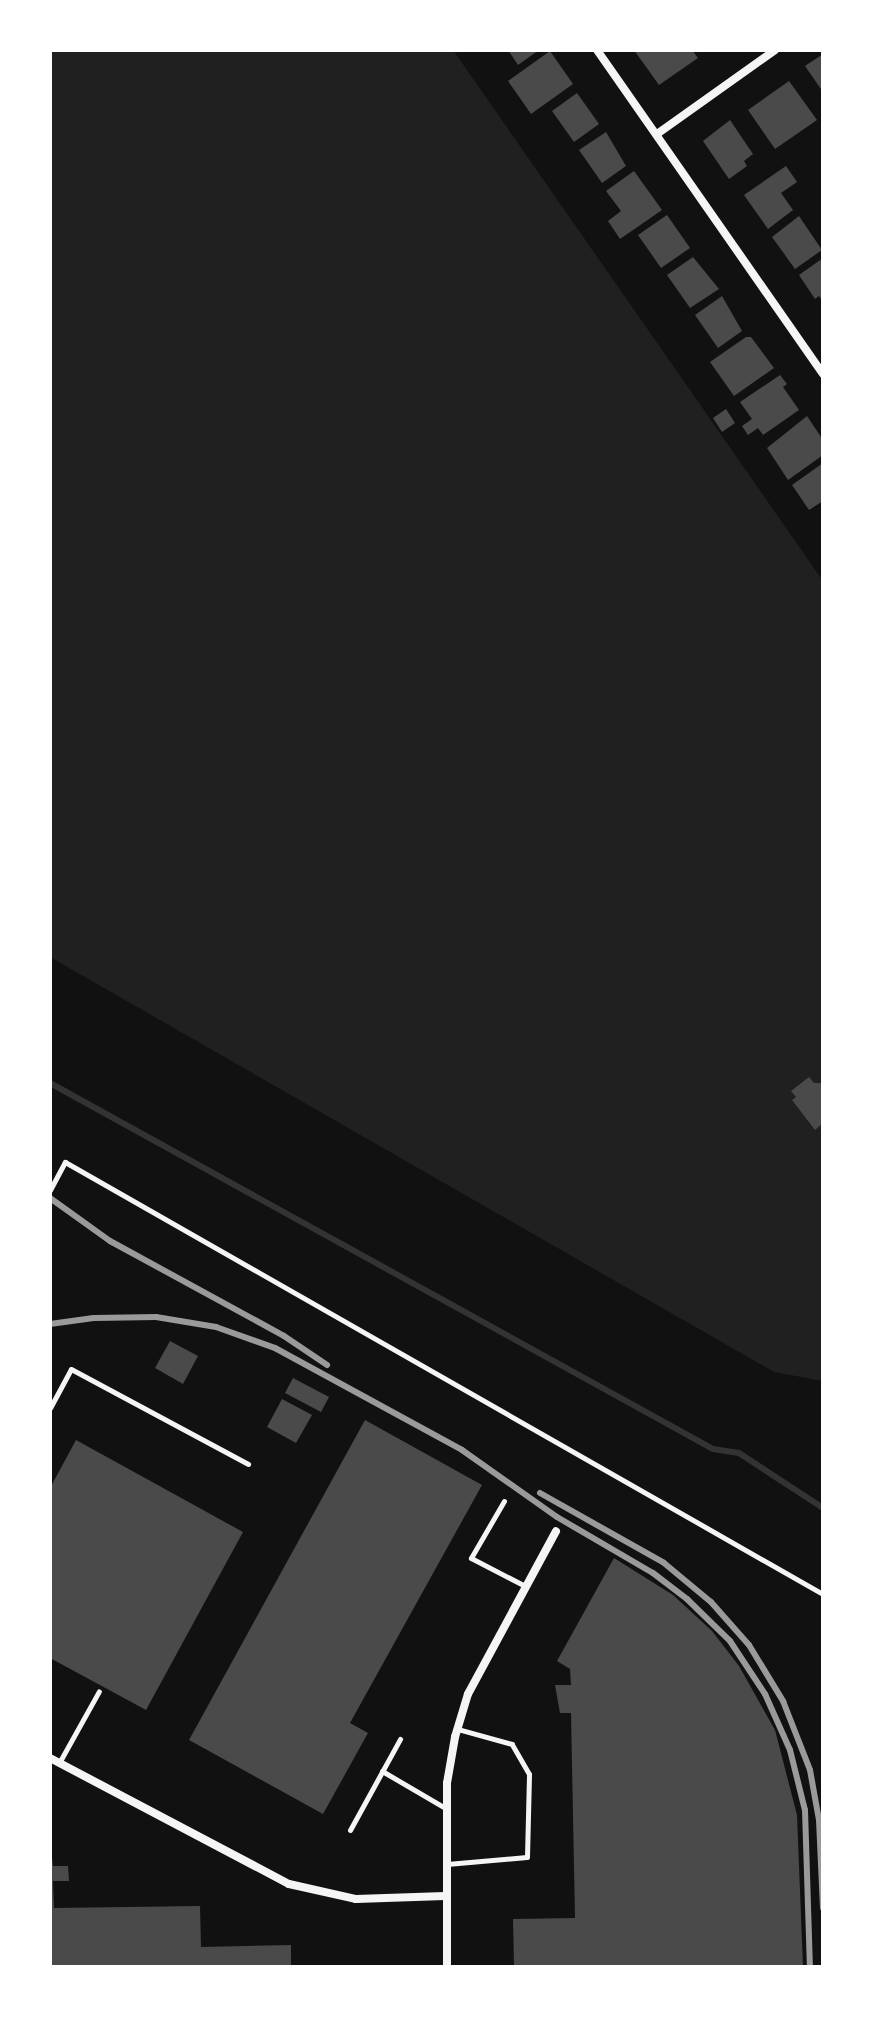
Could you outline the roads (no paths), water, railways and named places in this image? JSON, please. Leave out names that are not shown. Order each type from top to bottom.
[{"type":"street","points":[[597,50],[823,374]]},
{"type":"street","points":[[657,134],[775,50]]},
{"type":"street","points":[[447,1967],[447,1783],[457,1729],[468,1694],[556,1531]]},
{"type":"street","points":[[54,1761],[289,1884],[356,1899],[445,1896]]},
{"type":"lane","points":[[50,1190],[65,1162],[821,1593]]},
{"type":"lane","points":[[50,1408],[71,1369],[248,1464]]},
{"type":"lane","points":[[504,1501],[471,1558],[526,1587]]},
{"type":"lane","points":[[54,1761],[99,1691]]},
{"type":"lane","points":[[446,1864],[527,1857],[529,1774],[512,1744],[457,1729]]},
{"type":"lane","points":[[350,1830],[400,1739]]},
{"type":"lane","points":[[382,1771],[447,1809]]},
{"type":"waterway","points":[[50,1083],[713,1449],[739,1453],[823,1508]]},
{"type":"railway","points":[[50,1198],[110,1241],[284,1336],[327,1365]]},
{"type":"railway","points":[[50,1324],[94,1318],[156,1317],[216,1327],[275,1348],[462,1450],[557,1517],[653,1573],[687,1599],[730,1641],[765,1694],[790,1750],[805,1810],[810,1967]]},
{"type":"railway","points":[[540,1493],[664,1563],[711,1602],[749,1645],[783,1701],[810,1770],[819,1820],[823,1908]]}]
